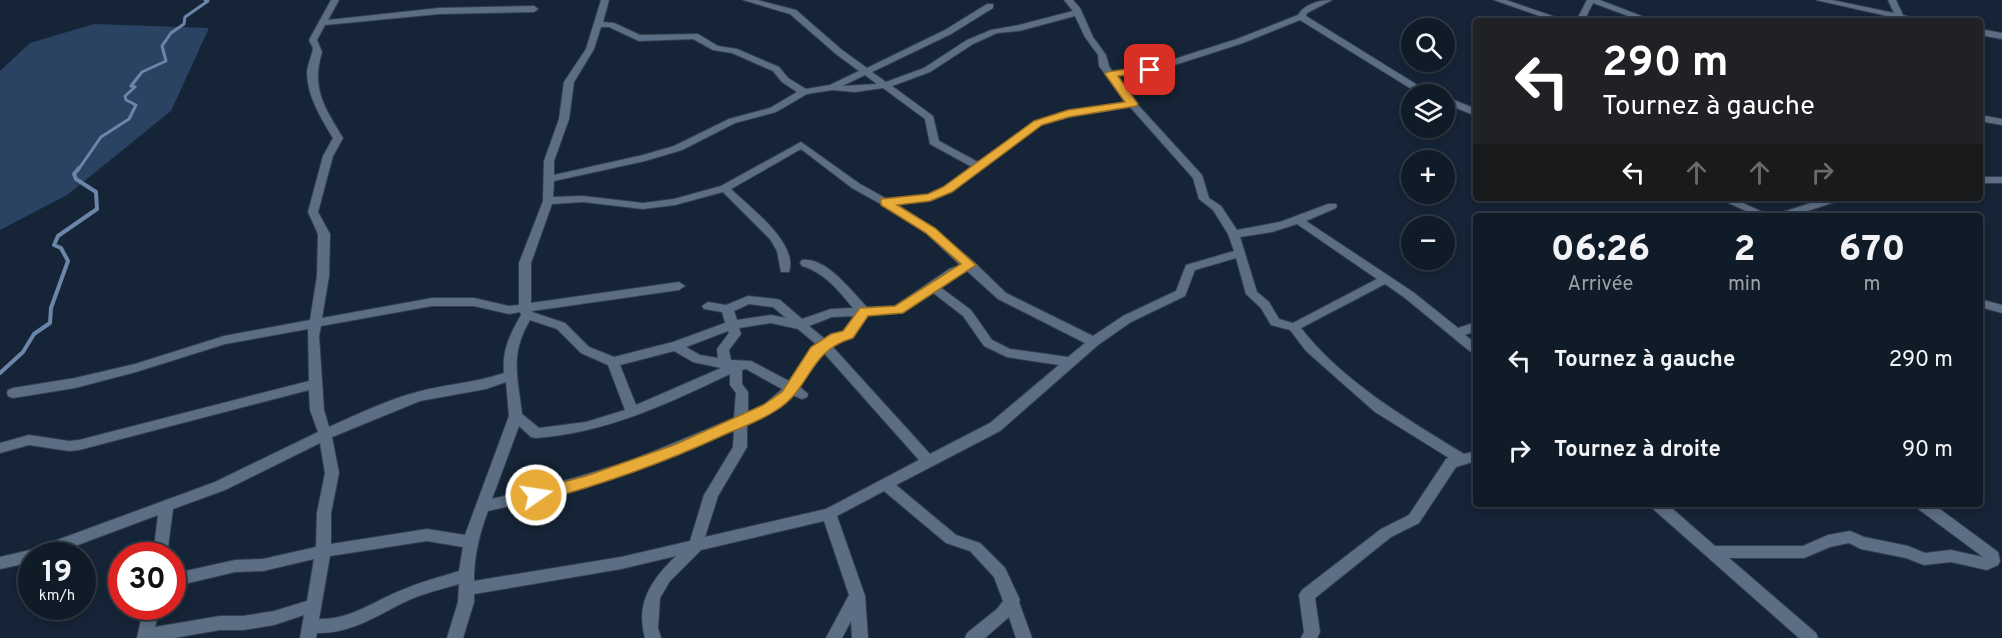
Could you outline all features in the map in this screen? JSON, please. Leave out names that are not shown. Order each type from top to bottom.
[{"type":"street","points":[[335,0],[313,40],[319,52],[311,69],[316,95],[338,138],[327,156],[314,212],[324,234],[323,276],[313,336],[315,384],[317,410],[325,434],[332,473],[324,513],[323,551],[309,632],[355,622],[397,599],[467,582],[621,563],[829,514],[884,483],[995,427],[1094,342],[1127,319],[1181,293],[1190,268],[1240,253]]},
{"type":"street","points":[[455,638],[466,602],[471,542],[481,507],[516,416],[509,358],[515,335],[526,312],[525,262],[548,201],[549,161],[564,119],[569,82],[590,49],[605,0]]},
{"type":"street","points":[[747,0],[793,12],[826,42],[885,83],[902,100],[930,118],[934,142],[979,167]]},
{"type":"street","points":[[1068,0],[1111,74],[1132,104],[1198,177],[1204,199],[1217,208],[1234,234],[1252,294],[1265,305],[1275,322],[1294,327],[1310,348],[1380,409],[1469,458]]},
{"type":"street","points":[[1111,74],[1150,70],[1240,41],[1301,16],[1304,11],[1328,0]]},
{"type":"street","points":[[1498,0],[1554,18]]},
{"type":"street","points":[[1582,18],[1592,0],[1642,18]]},
{"type":"street","points":[[1820,0],[1897,18]]},
{"type":"street","points":[[1892,0],[1901,18]]},
{"type":"street","points":[[549,179],[645,158],[678,148],[732,122],[773,110],[804,92],[832,87],[948,32],[990,6]]},
{"type":"street","points":[[322,23],[439,11],[534,9]]},
{"type":"street","points":[[832,87],[848,90],[885,83],[926,71],[959,48],[994,33],[1077,13]]},
{"type":"street","points":[[1301,16],[1410,84]]},
{"type":"street","points":[[599,24],[611,26],[639,38],[695,36],[716,48],[734,51],[776,69],[785,80],[804,92]]},
{"type":"street","points":[[1983,33],[2002,36]]},
{"type":"street","points":[[885,202],[930,198],[947,190],[1038,123],[1068,114],[1132,104]]},
{"type":"street","points":[[1455,104],[1473,112]]},
{"type":"street","points":[[1983,119],[2002,122]]},
{"type":"street","points":[[548,201],[583,199],[643,206],[675,202],[725,188],[801,145],[856,186],[930,231],[1002,296],[1094,342]]},
{"type":"street","points":[[1983,180],[2002,180]]},
{"type":"street","points":[[725,188],[747,212],[778,238],[785,258],[785,269]]},
{"type":"street","points":[[1730,201],[1759,213]]},
{"type":"street","points":[[1790,213],[1828,201]]},
{"type":"street","points":[[1234,234],[1252,233],[1299,221],[1332,206]]},
{"type":"street","points":[[1299,221],[1409,295],[1473,347]]},
{"type":"street","points":[[806,263],[814,264],[831,275],[864,312]]},
{"type":"street","points":[[526,312],[561,326],[585,350],[612,362],[676,346],[730,326],[771,320],[799,325],[831,313],[898,310],[970,265]]},
{"type":"street","points":[[1294,327],[1384,280]]},
{"type":"street","points":[[13,393],[75,383],[136,368],[224,340],[432,302],[474,302],[495,309],[526,312],[679,286]]},
{"type":"street","points":[[932,287],[967,313],[988,343],[1007,353],[1070,362]]},
{"type":"street","points":[[708,306],[727,309],[748,300],[776,303],[824,345],[928,461]]},
{"type":"street","points":[[1983,304],[2002,309]]},
{"type":"street","points":[[727,309],[730,326],[735,334],[723,349],[728,366]]},
{"type":"street","points":[[481,507],[587,482],[679,449],[768,408],[797,391],[816,351],[836,337],[848,335],[864,312]]},
{"type":"street","points":[[1458,333],[1473,327]]},
{"type":"street","points":[[653,638],[650,628],[652,597],[665,576],[695,547],[711,495],[740,447],[742,392],[736,385],[736,371],[728,366],[697,358],[676,346]]},
{"type":"street","points":[[612,362],[632,411]]},
{"type":"street","points":[[516,416],[536,433],[554,433],[605,422],[728,366],[747,364],[797,391]]},
{"type":"street","points":[[70,542],[166,508],[230,481],[325,434],[419,396],[486,384],[511,375]]},
{"type":"street","points":[[0,448],[29,440],[69,446],[79,445],[315,384]]},
{"type":"street","points":[[1309,638],[1312,632],[1307,595],[1386,533],[1414,519],[1451,463],[1469,458]]},
{"type":"street","points":[[884,483],[951,539],[975,548],[1000,573],[1012,600],[1024,638]]},
{"type":"street","points":[[1661,507],[1810,638]]},
{"type":"street","points":[[1714,552],[1804,552],[1828,541],[1850,537],[1861,543],[1908,552],[1924,559],[1951,556],[1987,564],[1993,561],[1993,556],[1926,507]]},
{"type":"street","points":[[162,542],[166,508]]},
{"type":"street","points":[[829,514],[857,596],[860,638]]},
{"type":"street","points":[[186,578],[235,566],[263,565],[323,551],[426,535],[471,542]]},
{"type":"street","points":[[0,563],[18,559]]},
{"type":"street","points":[[834,638],[857,596]]},
{"type":"street","points":[[973,638],[1002,614],[1012,600]]},
{"type":"street","points":[[149,620],[146,637],[220,623],[243,623],[274,618],[312,606]]},
{"type":"shaded area","points":[[94,24],[209,28],[171,111],[67,195],[0,230],[0,71],[30,43]]},
{"type":"waterway","points":[[78,170],[101,137],[129,119],[136,105],[126,100],[125,96],[135,87],[131,86],[142,72],[166,61],[162,46],[171,33],[184,24],[185,17],[208,1],[205,0]]},
{"type":"waterway","points":[[0,373],[23,352],[34,334],[50,323],[51,308],[68,261],[61,248],[54,245],[58,236],[97,209],[96,192],[76,179],[74,174],[79,168]]},
{"type":"route","points":[[536,495],[587,482],[679,449],[768,408],[787,396],[816,351],[836,337],[848,335],[864,312],[898,310],[953,272],[970,265],[930,231],[885,202],[930,198],[947,190],[1038,123],[1068,114],[1132,104],[1111,74],[1150,70]]}]
